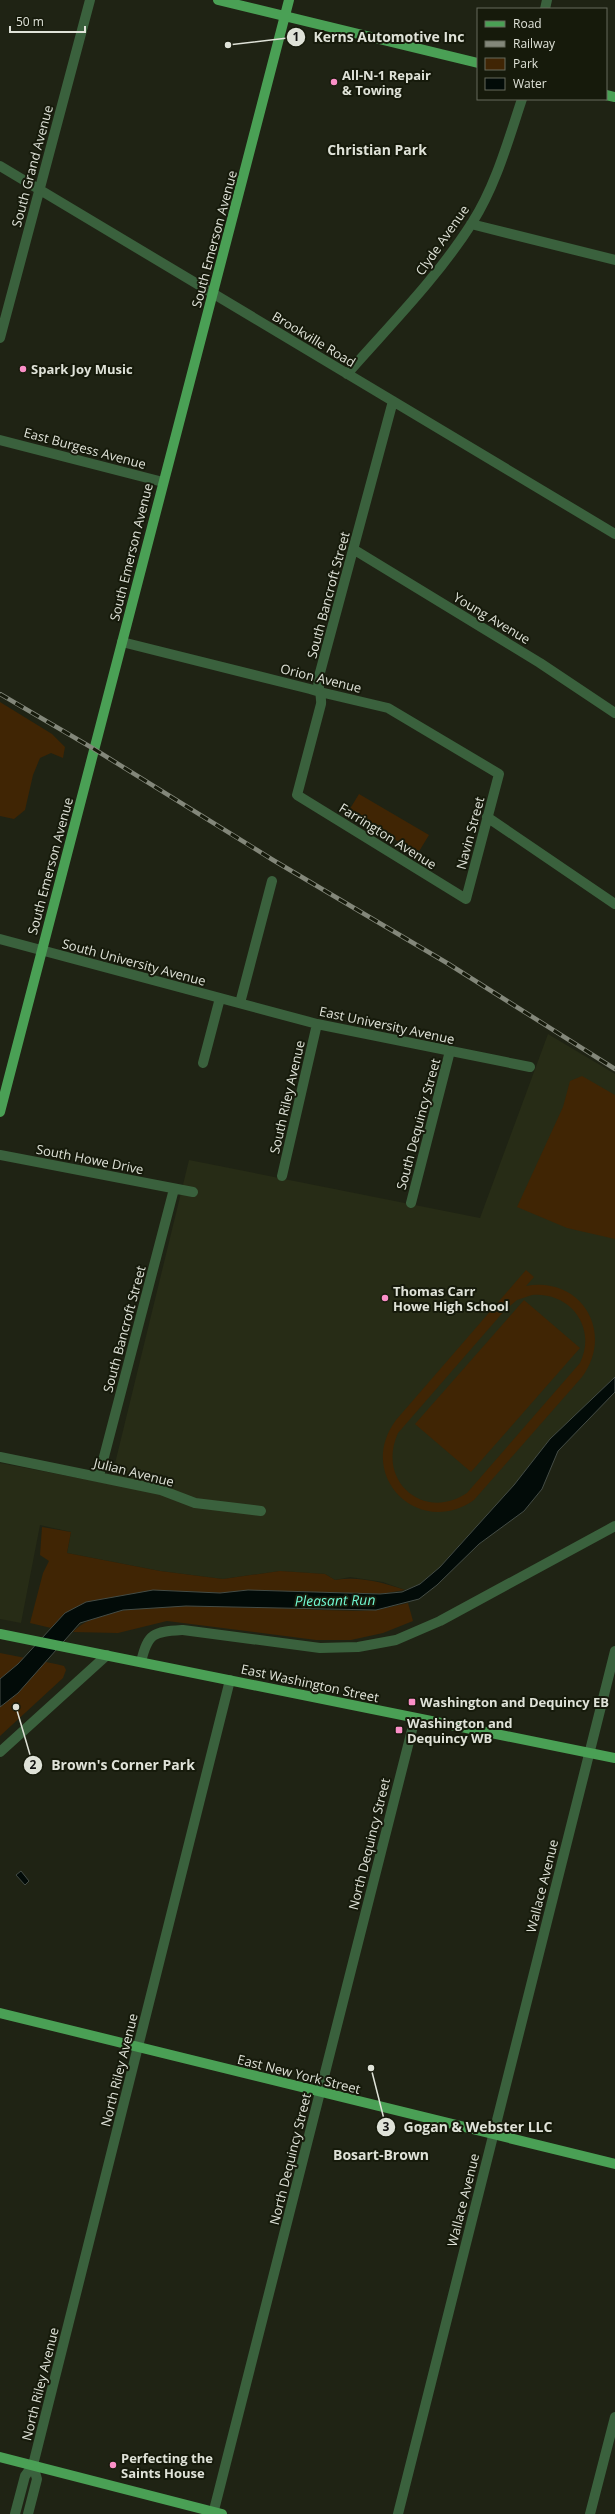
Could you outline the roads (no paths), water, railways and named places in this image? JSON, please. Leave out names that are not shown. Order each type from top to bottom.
[{"type":"main road","points":[[218,0],[477,63]]},
{"type":"main road","name":"South Emerson Avenue","points":[[0,1112],[289,0]]},
{"type":"main road","name":"East Washington Street","points":[[0,1634],[615,1758]]},
{"type":"main road","name":"East New York Street","points":[[0,2013],[615,2164]]},
{"type":"main road","points":[[0,2457],[216,2514]]},
{"type":"street","name":"South Grand Avenue","points":[[0,338],[90,0]]},
{"type":"street","name":"Clyde Avenue","points":[[347,374],[425,286],[471,224],[496,174],[522,100]]},
{"type":"street","name":"Brookville Road","points":[[0,166],[615,534]]},
{"type":"street","points":[[471,224],[615,260]]},
{"type":"street","name":"South Bancroft Street","points":[[297,795],[321,704],[318,680],[393,401]]},
{"type":"street","name":"East Burgess Avenue","points":[[0,440],[163,482]]},
{"type":"street","name":"Young Avenue","points":[[353,549],[540,663],[615,713]]},
{"type":"street","name":"Orion Avenue","points":[[122,642],[388,708],[499,774]]},
{"type":"street","name":"Navin Street","points":[[466,899],[499,774]]},
{"type":"street","name":"Farrington Avenue","points":[[297,795],[466,899]]},
{"type":"street","points":[[487,817],[615,904]]},
{"type":"street","points":[[240,1003],[272,882]]},
{"type":"street","points":[[0,939],[42,951]]},
{"type":"street","name":"South University Avenue","points":[[42,951],[240,1003]]},
{"type":"street","points":[[203,1062],[220,998]]},
{"type":"street","name":"East University Avenue","points":[[240,1003],[317,1024],[530,1067]]},
{"type":"street","name":"South Riley Avenue","points":[[282,1176],[317,1024]]},
{"type":"street","name":"South Dequincy Street","points":[[411,1203],[450,1051]]},
{"type":"street","name":"South Howe Drive","points":[[0,1155],[193,1192]]},
{"type":"street","name":"South Bancroft Street","points":[[99,1476],[174,1189]]},
{"type":"street","name":"Julian Avenue","points":[[0,1457],[99,1476],[161,1490],[195,1503],[261,1511]]},
{"type":"street","points":[[141,1662],[145,1647],[150,1637],[155,1633],[165,1631],[183,1630],[320,1648],[358,1647],[396,1640],[440,1622],[615,1526]]},
{"type":"street","name":"Wallace Avenue","points":[[398,2514],[615,1651]]},
{"type":"street","points":[[0,1752],[107,1655]]},
{"type":"street","name":"North Riley Avenue","points":[[15,2514],[24,2476],[33,2465],[230,1680]]},
{"type":"street","name":"North Dequincy Street","points":[[216,2514],[320,2092],[415,1718]]},
{"type":"street","points":[[590,2514],[615,2417]]},
{"type":"street","name":"North Riley Avenue","points":[[28,2514],[37,2479],[33,2465]]},
{"type":"water","name":"Pleasant Run","points":[[615,1377],[615,1392],[558,1451],[542,1489],[524,1511],[479,1544],[437,1585],[419,1599],[376,1610],[186,1606],[123,1610],[80,1623],[18,1693],[0,1707],[0,1679],[18,1664],[65,1613],[86,1602],[153,1590],[220,1593],[248,1590],[380,1594],[402,1592],[420,1584],[440,1567],[514,1485],[550,1439]]},
{"type":"water","points":[[21,1871],[29,1881],[25,1885],[16,1875]]},
{"type":"railway","points":[[0,694],[94,749],[273,860],[447,963],[615,1069]]},
{"type":"place","name":"Kerns Automotive Inc","points":[[228,45]]},
{"type":"place","name":"All-N-1 Repair & Towing","points":[[334,82]]},
{"type":"place","name":"Spark Joy Music","points":[[23,369]]},
{"type":"place","name":"Thomas Carr Howe High School","points":[[385,1298]]},
{"type":"place","name":"Washington and Dequincy EB","points":[[412,1702]]},
{"type":"place","name":"Brown's Corner Park","points":[[16,1707]]},
{"type":"place","name":"Washington and Dequincy WB","points":[[399,1730]]},
{"type":"place","name":"Gogan & Webster LLC","points":[[371,2068]]},
{"type":"place","name":"Perfecting the Saints House","points":[[113,2465]]},
{"type":"district","name":"Christian Park","points":[[377,149]]},
{"type":"district","name":"Bosart-Brown","points":[[381,2154]]}]
